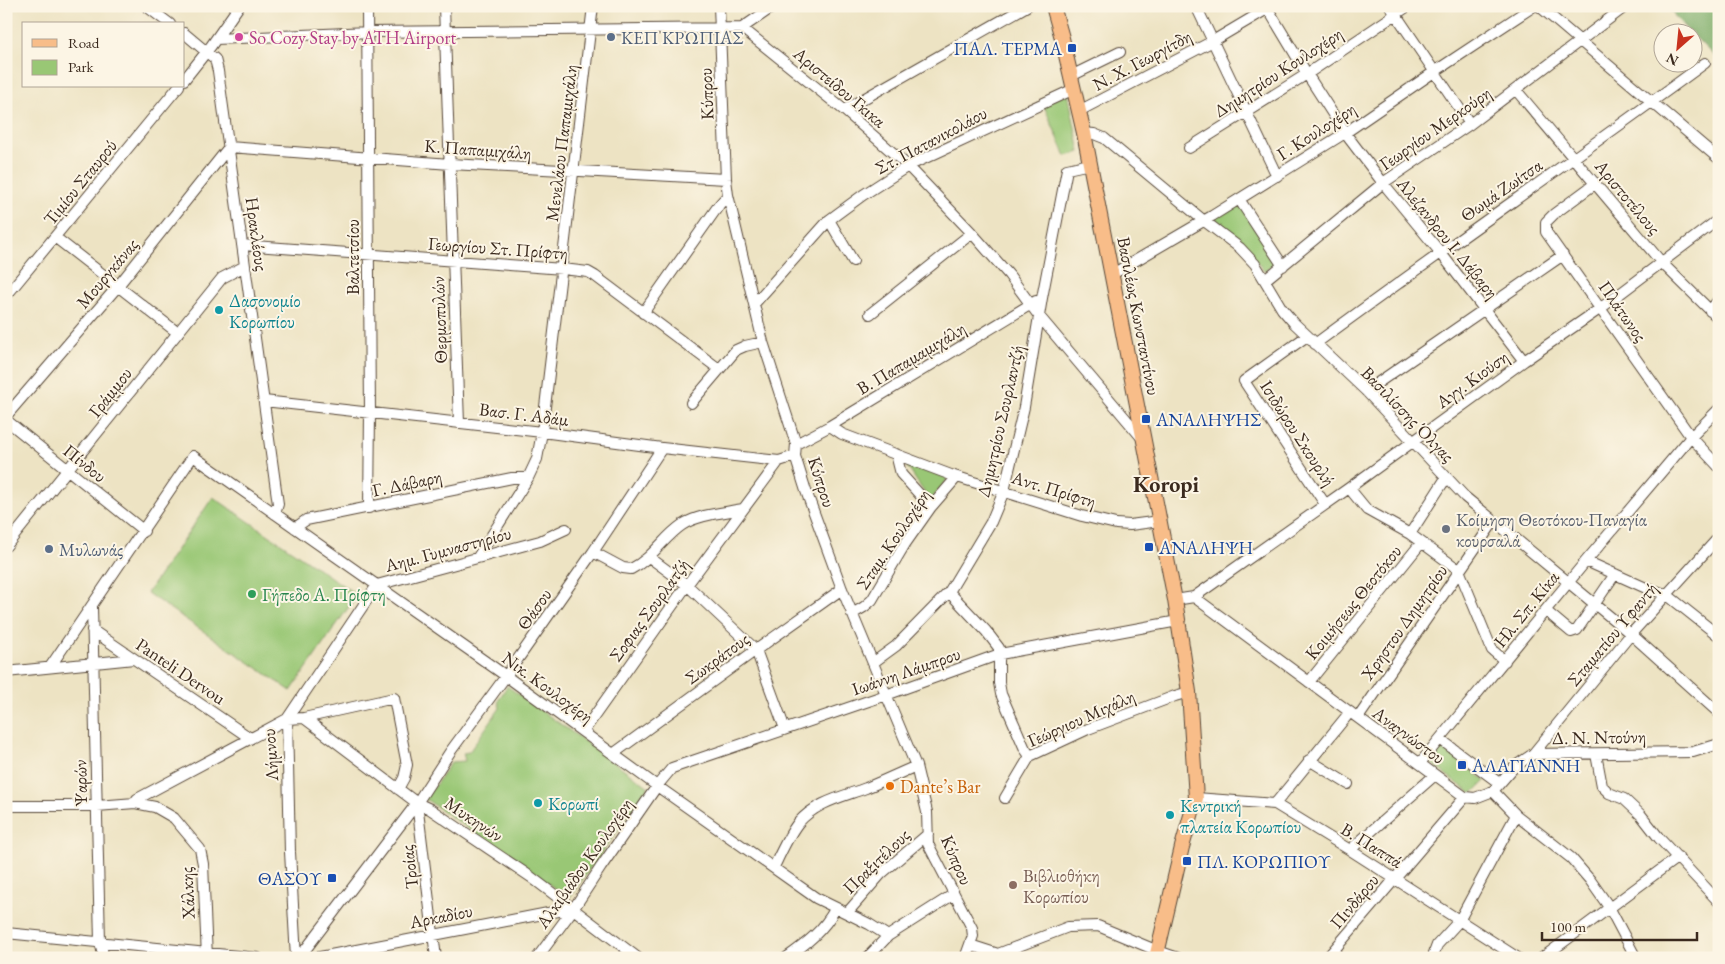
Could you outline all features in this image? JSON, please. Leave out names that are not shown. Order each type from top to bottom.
[{"type":"main road","name":"Βασιλέως Κωνσταντίνου","points":[[1053,6],[1084,133],[1176,600],[1189,692],[1196,798],[1182,847],[1157,954]]},
{"type":"street","points":[[146,6],[167,22]]},
{"type":"street","points":[[185,79],[207,52],[239,6]]},
{"type":"street","name":"Βαλτετσίου","points":[[367,6],[369,508]]},
{"type":"street","name":"Θερμοπυλών","points":[[444,6],[459,422]]},
{"type":"street","name":"Μενελάου Παπαμιχάλη","points":[[478,557],[528,478],[537,459],[563,269],[573,171],[592,29],[593,6]]},
{"type":"street","name":"Κύπρου","points":[[718,6],[728,195],[763,342],[796,444],[795,456],[806,491],[842,589],[916,766],[927,812],[928,844],[972,928],[973,936],[970,946]]},
{"type":"street","points":[[216,39],[445,30],[742,28],[774,6]]},
{"type":"street","points":[[844,110],[1027,6]]},
{"type":"street","points":[[1196,6],[1277,176]]},
{"type":"street","name":"Δημητρίου Κουλοχέρη","points":[[1189,148],[1307,74],[1393,10],[1408,6]]},
{"type":"street","name":"Γ. Κουλοχέρη","points":[[1112,276],[1345,133],[1534,6]]},
{"type":"street","points":[[1540,6],[1719,159]]},
{"type":"street","name":"Γεωργίου Μερκούρη","points":[[1265,280],[1384,183],[1470,124],[1626,6]]},
{"type":"street","name":"Ν. Χ. Γεωργίτδη","points":[[1078,111],[1270,8]]},
{"type":"street","name":"Αλεζανδρου Ι. Δάβαρη","points":[[1270,8],[1307,74],[1345,133],[1524,360]]},
{"type":"street","points":[[1393,10],[1470,124]]},
{"type":"street","name":"Αριστείδου Γκικα","points":[[742,28],[844,110],[908,166],[1009,275],[1039,316],[1144,440]]},
{"type":"street","points":[[185,34],[207,52]]},
{"type":"street","name":"Ηρακλέους","points":[[207,52],[215,59],[216,63],[229,147],[278,504],[275,514]]},
{"type":"street","name":"Στ. Πατανικολάου","points":[[754,304],[830,220],[908,166],[1072,82],[1120,52]]},
{"type":"street","name":"Θωμά Ζωίτσα","points":[[1315,344],[1440,252],[1519,198],[1705,63]]},
{"type":"street","name":"Τιμίου Σταυρού","points":[[6,296],[56,238],[177,88]]},
{"type":"street","name":"Αριστοτέλους","points":[[1516,90],[1662,263],[1719,319]]},
{"type":"street","name":"Βασιλίσσης Όλγας","points":[[1084,133],[1104,138],[1240,248],[1255,264],[1282,310],[1315,344],[1366,391],[1465,497],[1568,584],[1631,634],[1719,713]]},
{"type":"street","name":"Κ. Παπαμιχάλη","points":[[229,147],[450,164],[726,179]]},
{"type":"street","name":"Μουργκάνας","points":[[6,418],[118,286],[229,147]]},
{"type":"street","name":"Δημητρίου Σουρλαντζή","points":[[874,662],[896,646],[949,592],[991,522],[1004,491],[1024,407],[1042,298],[1067,169],[1090,164]]},
{"type":"street","name":"Πλάτωνος","points":[[1596,183],[1554,214],[1546,222],[1546,232],[1692,437],[1719,467]]},
{"type":"street","points":[[643,313],[728,195]]},
{"type":"street","points":[[1239,199],[1283,266]]},
{"type":"street","name":"Αγγ. Κιούση","points":[[1194,598],[1414,442],[1524,360],[1601,308],[1719,219]]},
{"type":"street","points":[[830,220],[853,261]]},
{"type":"street","points":[[870,314],[972,233]]},
{"type":"street","points":[[56,238],[178,333]]},
{"type":"street","name":"Γεωργίου Στ. Πρίφτη","points":[[242,245],[588,272],[719,369]]},
{"type":"street","points":[[1366,391],[1562,255]]},
{"type":"street","name":"Γράμμου","points":[[6,546],[222,278],[245,266]]},
{"type":"street","name":"Β. Παπαμαμιχάλη","points":[[796,444],[830,426],[1042,298]]},
{"type":"street","points":[[1710,311],[1719,299]]},
{"type":"street","name":"Ισιδώρου Σκουρλή","points":[[1307,336],[1244,381],[1325,504]]},
{"type":"street","points":[[691,404],[736,350],[763,342]]},
{"type":"street","name":"Βασ. Γ. Αδάμ","points":[[264,401],[779,460]]},
{"type":"street","name":"Ηλ. Σπ. Κίκα","points":[[1420,763],[1586,561],[1692,437],[1719,409]]},
{"type":"street","name":"Πίνδου","points":[[6,418],[144,531]]},
{"type":"street","name":"Αντ. Πρίφτη","points":[[830,426],[842,434],[957,477],[1082,516],[1116,524],[1130,525],[1160,521]]},
{"type":"street","name":"Θάσου","points":[[297,958],[417,803],[450,752],[593,552],[662,448]]},
{"type":"street","points":[[896,454],[902,474],[931,507]]},
{"type":"street","name":"Νικ. Κουλοχέρη","points":[[144,531],[193,456],[506,676],[657,786],[816,898],[835,909],[869,924],[888,936]]},
{"type":"street","points":[[593,552],[627,569],[635,567],[680,526],[690,521],[743,509],[779,460],[795,456]]},
{"type":"street","name":"Σταμ. Κουλοχέρη","points":[[852,614],[872,600],[905,544],[931,507],[957,477]]},
{"type":"street","name":"Γ. Δάβαρη","points":[[295,528],[306,520],[512,478],[528,478]]},
{"type":"street","name":"Κοιμήσεως Θεοτόκου","points":[[1410,534],[1446,478]]},
{"type":"street","points":[[1349,488],[1367,510],[1410,534],[1460,570],[1492,650],[1505,661]]},
{"type":"street","name":"Σοφιας Σουρλατζή","points":[[583,732],[743,509]]},
{"type":"street","name":"Χρηστου Δημητρίου","points":[[1275,804],[1310,760],[1354,715],[1494,521]]},
{"type":"street","name":"Αημ. Γυμναστηρίου","points":[[287,719],[377,585],[540,541],[566,529]]},
{"type":"street","points":[[50,667],[144,531]]},
{"type":"street","name":"Σταματίου Υφαντή","points":[[1533,754],[1631,634],[1719,537]]},
{"type":"street","name":"Κοιμήσεως Θεοτόκου","points":[[1309,682],[1421,543]]},
{"type":"street","points":[[648,556],[687,585],[756,650],[785,728]]},
{"type":"street","points":[[1586,561],[1646,588],[1666,594],[1719,636]]},
{"type":"street","points":[[1546,612],[1571,632],[1577,630],[1615,574]]},
{"type":"street","name":"Σωκράτους","points":[[613,754],[842,589]]},
{"type":"street","points":[[949,592],[986,631],[999,648],[999,683],[1002,694],[1025,749],[1030,756]]},
{"type":"street","points":[[1176,600],[1194,598]]},
{"type":"street","name":"Αναγνώστου","points":[[1194,598],[1465,796]]},
{"type":"street","name":"Ψαρών","points":[[92,607],[100,942],[104,958]]},
{"type":"street","name":"Ιωάννη Λάμπρου","points":[[657,786],[672,768],[785,728],[886,696],[1000,654],[1178,621]]},
{"type":"street","name":"Panteli Dervou","points":[[92,630],[250,738]]},
{"type":"street","points":[[6,672],[134,659]]},
{"type":"street","name":"Γεώργιου Μιχάλη","points":[[1005,798],[1030,756],[1088,729],[1189,692]]},
{"type":"street","points":[[287,719],[304,718],[394,698],[407,766],[404,778],[398,788]]},
{"type":"street","name":"Μυκηνών","points":[[304,718],[417,803],[430,809],[574,908],[638,958]]},
{"type":"street","name":"Λήμνου","points":[[135,803],[136,799],[287,719],[290,852],[297,958]]},
{"type":"street","points":[[1440,739],[1496,787],[1516,815],[1571,858],[1590,880],[1609,907],[1636,958]]},
{"type":"street","name":"Δ. Ν. Ντούνη","points":[[1496,787],[1514,767],[1533,754],[1693,752],[1719,744]]},
{"type":"street","points":[[1596,754],[1602,786],[1609,793],[1624,799],[1719,902]]},
{"type":"street","points":[[1310,760],[1348,784]]},
{"type":"street","points":[[774,867],[799,822],[818,807],[916,766]]},
{"type":"street","points":[[1350,850],[1435,775]]},
{"type":"street","name":"Αλκιβιάδου Κουλοχέρη","points":[[537,958],[574,908],[657,786]]},
{"type":"street","points":[[1465,796],[1475,798],[1496,787]]},
{"type":"street","name":"Πινδάρου","points":[[1327,958],[1465,796]]},
{"type":"street","name":"Β. Παππά","points":[[1196,798],[1275,804],[1395,878],[1518,958]]},
{"type":"street","points":[[6,806],[96,806],[135,803]]},
{"type":"street","name":"Χάλκης","points":[[135,803],[155,807],[174,818],[200,849],[203,864],[207,955]]},
{"type":"street","name":"Τροίας","points":[[417,803],[436,958]]},
{"type":"street","points":[[1436,958],[1434,953],[1437,945],[1459,921],[1516,815]]},
{"type":"street","name":"Πραξιτέλους","points":[[847,913],[881,874],[928,834]]},
{"type":"street","points":[[1542,958],[1678,857]]},
{"type":"street","points":[[867,958],[888,936],[954,894]]},
{"type":"street","name":"Αρκαδίου","points":[[315,958],[574,908]]},
{"type":"street","points":[[786,958],[816,935],[835,909]]},
{"type":"street","points":[[965,958],[970,946],[998,954],[1068,927],[1098,926],[1157,954],[1178,958]]},
{"type":"street","points":[[6,933],[207,955],[258,958]]},
{"type":"green space","points":[[1666,6],[1719,6],[1719,61],[1702,44],[1702,22],[1680,22]]},
{"type":"green space","points":[[1068,93],[1080,152],[1066,156],[1043,104]]},
{"type":"green space","points":[[1239,199],[1279,261],[1264,271],[1243,244],[1212,216]]},
{"type":"green space","points":[[900,456],[951,475],[930,501]]},
{"type":"green space","name":"Γήπεδο Α. Πρίφτη","points":[[213,497],[357,595],[291,691],[147,593]]},
{"type":"green space","points":[[507,686],[649,787],[569,898],[424,798],[435,786],[451,762],[465,761],[463,753],[469,752],[500,708],[498,701]]},
{"type":"green space","points":[[1444,746],[1485,781],[1472,794],[1429,762]]},
{"type":"place","name":"So Cozy Stay by ATH Airport","points":[[239,37]]},
{"type":"place","name":"ΚΕΠ ΚΡΩΠΙΑΣ","points":[[611,37]]},
{"type":"place","name":"ΠΑΛ. ΤΕΡΜΑ","points":[[1072,48]]},
{"type":"place","name":"Δασονομίο Κορωπίου","points":[[219,310]]},
{"type":"place","name":"ΑΝΑΛΗΨΗΣ","points":[[1146,419]]},
{"type":"place","name":"Κοίμηση Θεοτόκου-Παναγία κουρσαλά","points":[[1446,529]]},
{"type":"place","name":"ΑΝΑΛΗΨΗ","points":[[1149,547]]},
{"type":"place","name":"Μυλωνάς","points":[[49,549]]},
{"type":"place","name":"Γήπεδο Α. Πρίφτη","points":[[252,594]]},
{"type":"place","name":"ΑΛΑΓΙΑΝΝΗ","points":[[1462,765]]},
{"type":"place","name":"Dante’s Bar","points":[[890,786]]},
{"type":"place","name":"Κορωπί","points":[[538,803]]},
{"type":"place","name":"Κεντρική πλατεία Κορωπίου","points":[[1170,815]]},
{"type":"place","name":"ΠΛ. ΚΟΡΩΠΙΟΥ","points":[[1187,861]]},
{"type":"place","name":"ΘΑΣΟΥ","points":[[332,878]]},
{"type":"place","name":"Βιβλιοθήκη Κορωπίου","points":[[1013,885]]},
{"type":"district","name":"Koropi","points":[[1166,484]]}]
